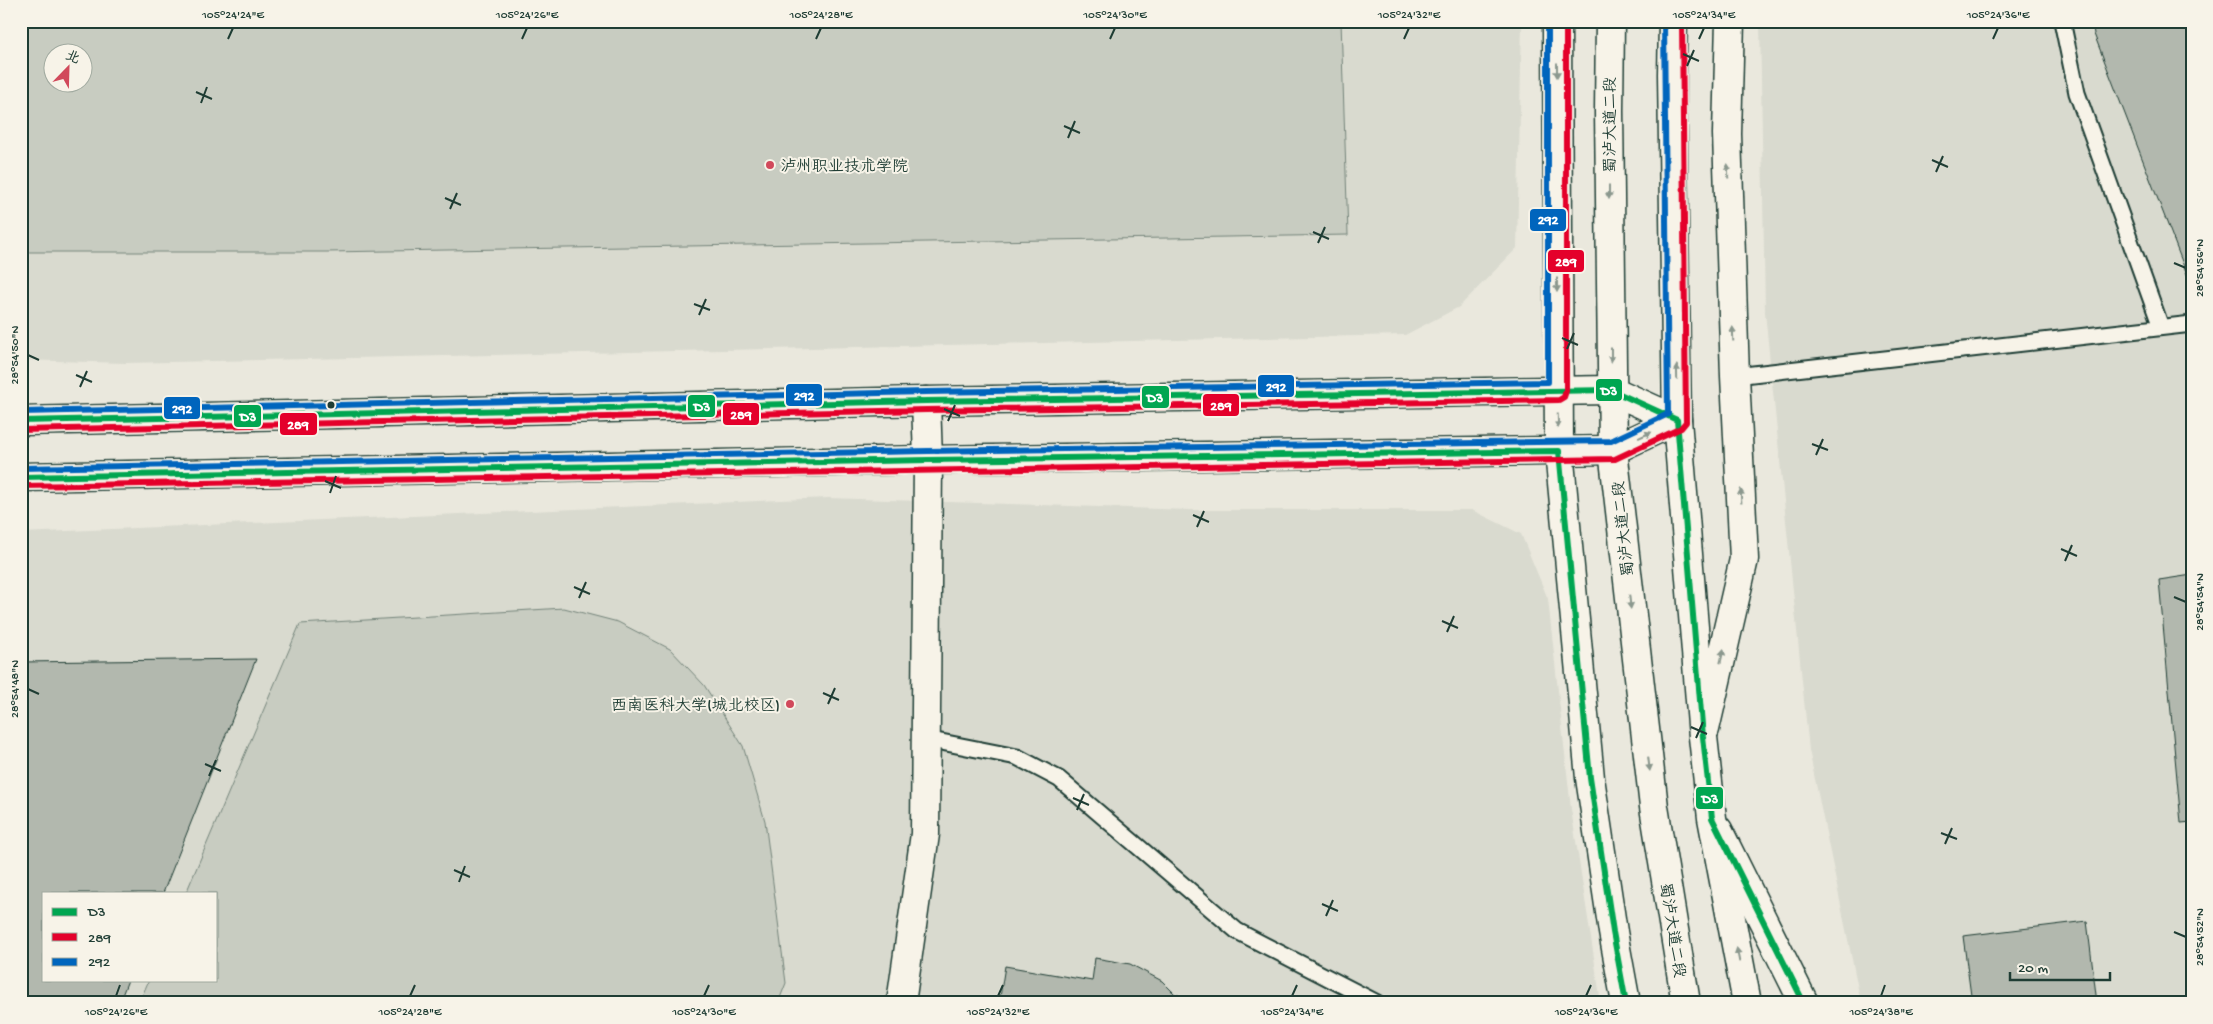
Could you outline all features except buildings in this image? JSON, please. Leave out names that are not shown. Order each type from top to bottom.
[{"type":"main road","points":[[1558,21],[1557,391],[1559,450],[1590,778],[1613,932],[1626,1003]]},
{"type":"main road","name":"蜀泸大道二段","points":[[1610,21],[1609,111],[1613,450],[1654,808],[1686,1003]]},
{"type":"main road","points":[[1673,21],[1672,74],[1677,420],[1703,738],[1712,818],[1747,1003]]},
{"type":"main road","points":[[1703,738],[1744,558],[1735,376],[1727,134],[1730,21]]},
{"type":"main road","points":[[21,421],[926,401],[1611,390],[1677,420]]},
{"type":"main road","points":[[901,1003],[925,834],[928,460],[926,401]]},
{"type":"main road","points":[[21,477],[928,460],[1613,450],[1677,420]]},
{"type":"main road","points":[[1712,818],[1804,1003]]},
{"type":"lane","points":[[2062,21],[2077,93],[2161,327]]},
{"type":"lane","points":[[1735,376],[2192,324]]},
{"type":"lane","points":[[926,739],[1017,757],[1059,779],[1237,931],[1377,1003]]},
{"type":"shaded area","name":"泸州职业技术学院","points":[[21,21],[1522,21],[1517,248],[1459,307],[1405,335],[125,363],[21,360]]},
{"type":"shaded area","name":"泸州职业技术学院","points":[[21,21],[1341,21],[1348,235],[327,252],[21,252]]},
{"type":"shaded area","points":[[1760,21],[2192,21],[2192,1003],[1861,1003],[1809,750],[1765,312]]},
{"type":"shaded area","name":"西南医科大学(城北校区)","points":[[828,498],[1190,510],[1472,510],[1521,534],[1548,599],[1571,809],[1601,1003],[21,1003],[21,533]]},
{"type":"shaded area","points":[[564,608],[618,622],[670,649],[704,685],[743,746],[765,821],[786,983],[778,1003],[139,1003],[148,982],[218,982],[218,892],[186,892],[300,624]]},
{"type":"transit line","name":"292","points":[[21,412],[926,392],[1548,382],[1548,21]]},
{"type":"transit line","name":"289","points":[[21,430],[926,410],[1559,400],[1564,397],[1566,391],[1566,21]]},
{"type":"transit line","name":"292","points":[[21,468],[928,451],[1611,441],[1668,414],[1664,21]]},
{"type":"transit line","name":"289","points":[[21,486],[1615,459],[1681,428],[1686,422],[1682,21]]},
{"type":"transit line","name":"D3","points":[[21,421],[926,401],[1611,390],[1677,420],[1703,737],[1712,818],[1804,1003]]},
{"type":"transit line","name":"D3","points":[[21,477],[928,460],[1559,451],[1590,778],[1613,932],[1626,1003]]},
{"type":"place","name":"泸州职业技术学院","points":[[770,165]]},
{"type":"place","name":"西南医科大学(城北校区)","points":[[790,704]]}]
